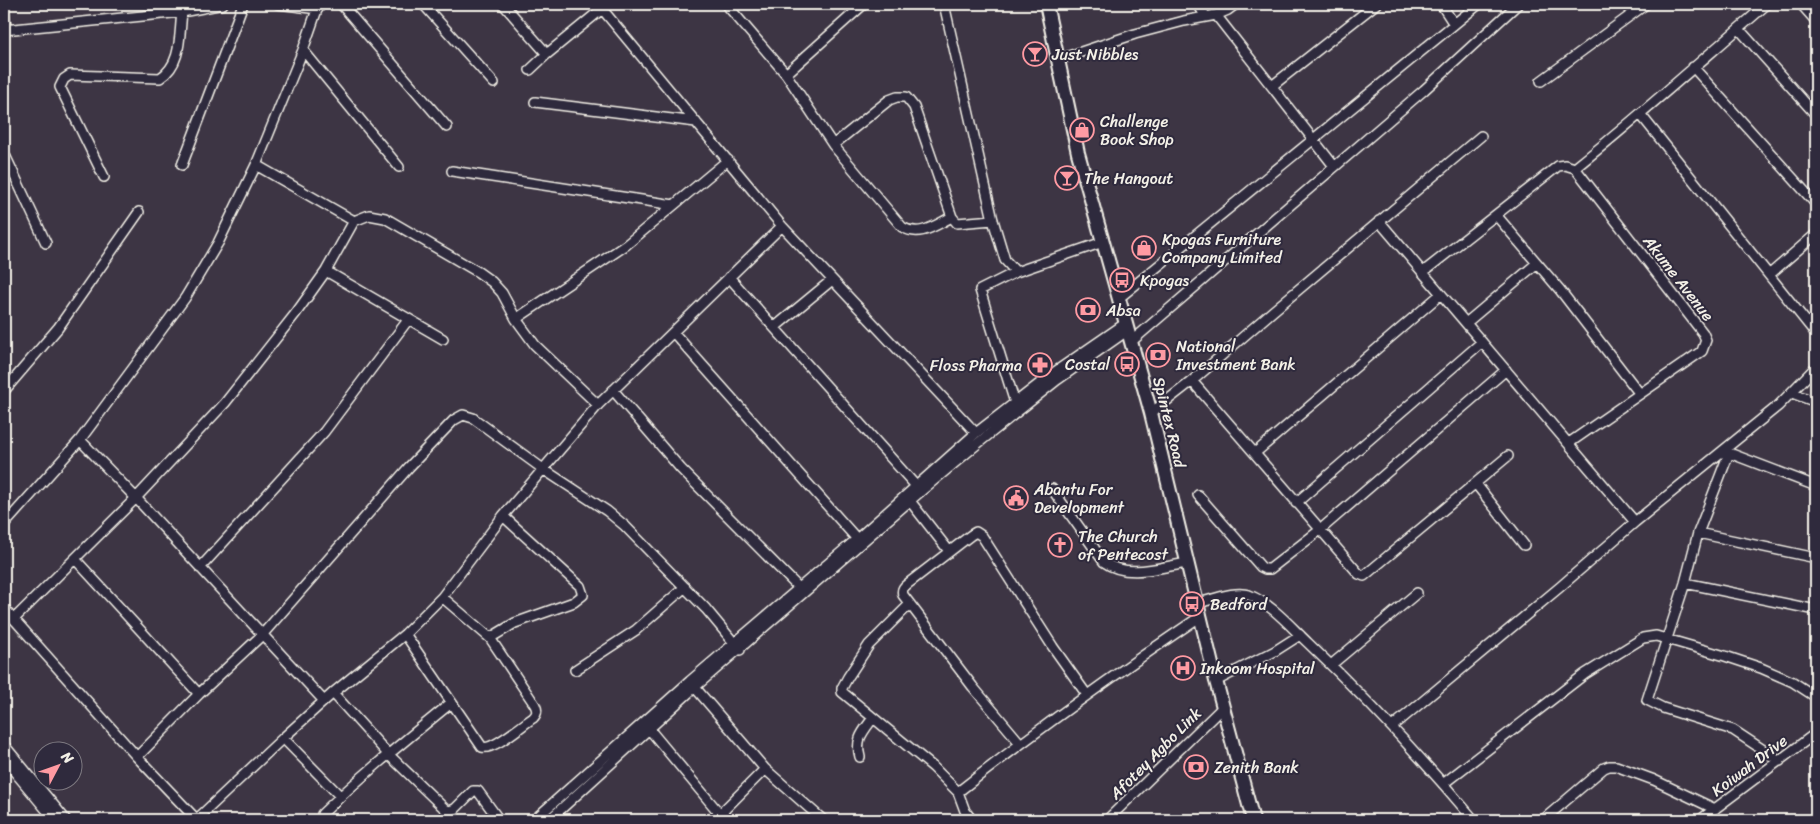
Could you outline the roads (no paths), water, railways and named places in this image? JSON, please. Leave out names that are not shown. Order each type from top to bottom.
[{"type":"main road","name":"Spintex Road","points":[[1046,4],[1078,153],[1151,413],[1249,818]]},
{"type":"street","points":[[4,8],[5,30],[182,12],[223,4]]},
{"type":"street","points":[[182,165],[243,4]]},
{"type":"street","points":[[4,525],[80,440],[185,298],[218,243],[256,165],[319,6],[278,4]]},
{"type":"street","points":[[341,4],[447,127]]},
{"type":"street","points":[[423,4],[494,83]]},
{"type":"street","points":[[504,4],[547,54]]},
{"type":"street","points":[[786,74],[864,4]]},
{"type":"street","points":[[944,4],[993,220],[1005,260],[1016,272]]},
{"type":"street","points":[[1198,4],[1206,17]]},
{"type":"street","points":[[1057,60],[1135,34],[1216,15],[1236,4]]},
{"type":"street","points":[[1272,86],[1376,4]]},
{"type":"street","points":[[1441,4],[1454,24]]},
{"type":"street","points":[[1119,298],[1479,4]]},
{"type":"street","points":[[534,820],[737,646],[1015,414],[1064,375],[1129,331],[1334,166],[1424,90],[1518,4]]},
{"type":"street","points":[[1541,81],[1646,4]]},
{"type":"street","points":[[1423,272],[1558,166],[1565,165],[1575,168],[1641,115],[1693,67],[1767,4]]},
{"type":"street","points":[[1801,4],[1816,21]]},
{"type":"street","points":[[530,70],[603,5],[782,226],[976,433]]},
{"type":"street","points":[[730,5],[786,74],[833,145],[902,227],[909,231],[920,232],[952,217]]},
{"type":"street","points":[[104,177],[60,87],[64,79],[70,76],[160,78],[169,72],[177,58],[182,12]]},
{"type":"street","points":[[1216,15],[1334,166]]},
{"type":"street","points":[[1739,28],[1816,115]]},
{"type":"street","points":[[303,50],[399,167]]},
{"type":"street","points":[[1693,67],[1816,204]]},
{"type":"street","points":[[833,145],[889,100],[897,97],[906,98],[914,107],[952,217],[957,223],[993,220]]},
{"type":"street","points":[[535,102],[696,122]]},
{"type":"street","points":[[1641,115],[1816,334]]},
{"type":"street","points":[[1151,413],[1192,381],[1481,136]]},
{"type":"street","points":[[4,152],[46,243]]},
{"type":"street","points":[[516,320],[626,246],[728,160]]},
{"type":"street","points":[[256,165],[354,221]]},
{"type":"street","name":"Akume Avenue","points":[[1569,443],[1702,351],[1706,340],[1575,168]]},
{"type":"street","points":[[452,171],[674,205]]},
{"type":"street","points":[[4,391],[58,328],[139,212]]},
{"type":"street","points":[[14,619],[136,498],[225,403],[296,313],[326,271],[354,221],[369,215],[386,218],[492,282],[502,293],[516,320],[535,345],[598,405]]},
{"type":"street","points":[[1496,215],[1572,305],[1640,394]]},
{"type":"street","points":[[1379,221],[1635,522]]},
{"type":"street","points":[[4,608],[196,820],[324,701],[405,634],[442,597],[503,516],[598,405],[782,226]]},
{"type":"street","points":[[1769,275],[1816,234]]},
{"type":"street","points":[[1015,403],[980,290],[1016,272],[1103,242]]},
{"type":"street","points":[[1466,323],[1536,264]]},
{"type":"street","points":[[326,271],[443,339]]},
{"type":"street","points":[[729,277],[776,327],[916,486]]},
{"type":"street","points":[[776,327],[832,280]]},
{"type":"street","points":[[1255,453],[1441,294]]},
{"type":"street","points":[[200,568],[324,432],[408,320]]},
{"type":"street","points":[[737,646],[799,588],[976,433],[1052,374],[1129,331]]},
{"type":"street","points":[[673,332],[857,539]]},
{"type":"street","points":[[1296,503],[1482,342]]},
{"type":"street","points":[[1392,727],[1635,522],[1771,412],[1816,367]]},
{"type":"street","points":[[1198,495],[1261,566],[1265,569],[1272,568],[1320,530],[1506,370]]},
{"type":"street","points":[[1192,381],[1296,503],[1359,574],[1364,576],[1508,456]]},
{"type":"street","points":[[613,390],[681,469],[799,588]]},
{"type":"street","points":[[1792,393],[1816,402]]},
{"type":"street","points":[[137,757],[199,694],[262,635],[403,474],[454,420],[463,415],[473,418],[543,469],[613,516],[706,609],[737,646]]},
{"type":"street","points":[[80,440],[324,701]]},
{"type":"street","points":[[1725,451],[1816,486]]},
{"type":"street","points":[[1725,451],[1698,533],[1685,583],[1647,697],[1649,702],[1663,708],[1733,730],[1780,761]]},
{"type":"street","points":[[1476,484],[1524,545]]},
{"type":"street","points":[[1052,489],[1104,562],[1112,568],[1121,571],[1136,570],[1187,563]]},
{"type":"street","points":[[910,501],[949,551]]},
{"type":"street","points":[[490,638],[515,623],[574,602],[582,595],[580,586],[503,516]]},
{"type":"street","points":[[1020,743],[973,687],[903,595],[903,588],[975,532],[978,532],[1053,647],[1087,695]]},
{"type":"street","points":[[1698,533],[1816,558]]},
{"type":"street","points":[[75,558],[199,694]]},
{"type":"street","points":[[1685,583],[1816,610]]},
{"type":"street","points":[[575,670],[636,630],[685,587]]},
{"type":"street","points":[[1331,665],[1417,593]]},
{"type":"street","points":[[958,792],[1020,743],[1199,610],[1236,594],[1248,595],[1268,607],[1300,635],[1392,727],[1474,820]]},
{"type":"street","points":[[405,634],[478,742],[485,748],[493,746],[536,714],[537,709],[535,705],[490,638],[442,597]]},
{"type":"street","points":[[910,604],[869,645],[842,688],[842,692],[915,751],[958,792],[965,811],[972,820]]},
{"type":"street","points":[[1216,681],[1275,651],[1300,635]]},
{"type":"street","points":[[1443,784],[1585,674],[1643,638],[1656,636],[1761,668],[1793,682],[1816,697]]},
{"type":"street","points":[[549,820],[650,730],[693,684]]},
{"type":"street","points":[[693,684],[765,769],[823,820]]},
{"type":"street","points":[[333,693],[388,754],[445,809],[449,811],[455,809],[473,791],[478,791],[499,820]]},
{"type":"street","points":[[324,820],[322,814],[340,796],[452,702]]},
{"type":"street","name":"Afotey Agbo Link","points":[[1107,820],[1223,707]]},
{"type":"street","points":[[860,757],[857,747],[859,740],[873,718]]},
{"type":"street","points":[[650,730],[717,817],[765,769]]},
{"type":"street","name":"Koiwah Drive","points":[[1700,820],[1816,733]]},
{"type":"street","points":[[283,738],[340,796]]},
{"type":"street","points":[[4,745],[66,820]]},
{"type":"street","points":[[4,759],[55,820]]},
{"type":"street","points":[[1543,820],[1604,768],[1609,766],[1616,766],[1654,780],[1715,809]]},
{"type":"place","name":"Just Nibbles","points":[[1035,54]]},
{"type":"place","name":"Challenge Book Shop","points":[[1082,130]]},
{"type":"place","name":"The Hangout","points":[[1067,178]]},
{"type":"place","name":"Kpogas Furniture Company Limited","points":[[1144,248]]},
{"type":"place","name":"Kpogas","points":[[1122,280]]},
{"type":"place","name":"Absa","points":[[1088,310]]},
{"type":"place","name":"National Investment Bank","points":[[1158,355]]},
{"type":"place","name":"Costal","points":[[1127,364]]},
{"type":"place","name":"Floss Pharma","points":[[1040,365]]},
{"type":"place","name":"Abantu For Development","points":[[1016,498]]},
{"type":"place","name":"The Church of Pentecost","points":[[1060,545]]},
{"type":"place","name":"Bedford","points":[[1192,604]]},
{"type":"place","name":"Inkoom Hospital","points":[[1183,668]]},
{"type":"place","name":"Zenith Bank","points":[[1196,767]]}]
